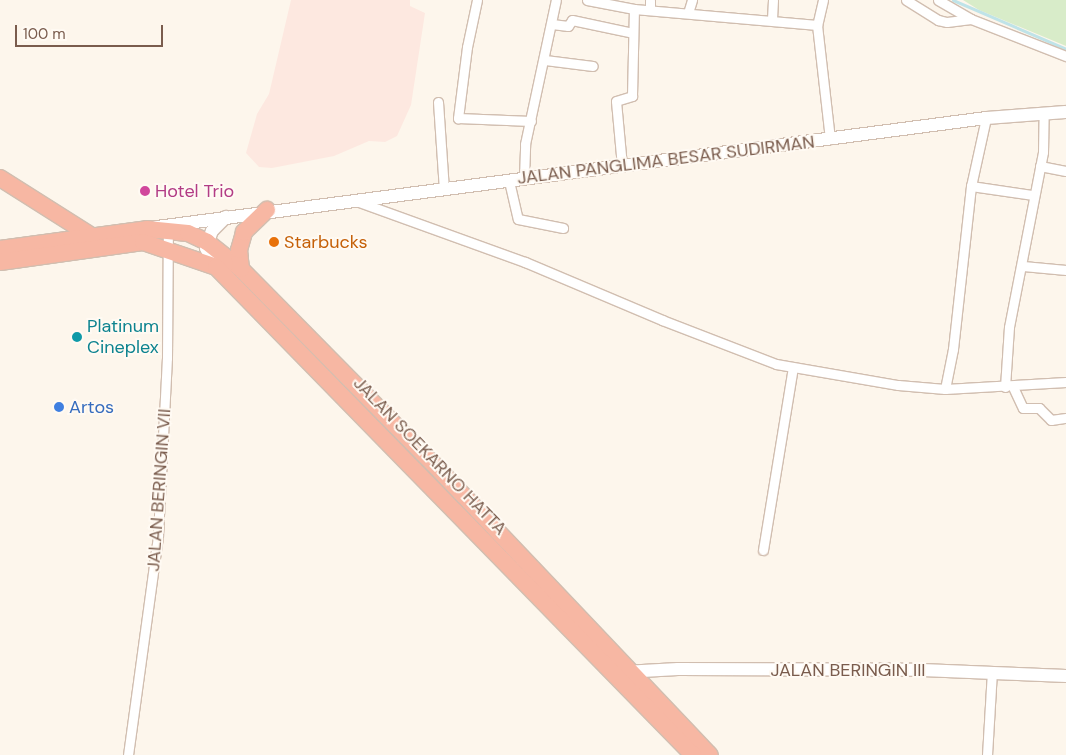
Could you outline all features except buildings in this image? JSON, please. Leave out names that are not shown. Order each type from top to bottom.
[{"type":"highway","points":[[0,178],[90,235]]},
{"type":"highway","points":[[241,269],[239,250],[244,232],[267,210]]},
{"type":"highway","name":"JALAN SOEKARNO HATTA","points":[[168,235],[188,233],[208,242],[241,269],[385,427]]},
{"type":"highway","points":[[0,249],[90,235],[168,235],[216,268]]},
{"type":"highway","points":[[0,262],[145,235]]},
{"type":"highway","name":"JALAN SOEKARNO HATTA","points":[[216,268],[385,427],[570,606],[622,673],[693,755]]},
{"type":"highway","name":"JALAN SOEKARNO HATTA","points":[[622,673],[710,755]]},
{"type":"main road","name":"JALAN PANGLIMA BESAR SUDIRMAN","points":[[226,217],[267,210],[509,181],[986,118],[1066,112]]},
{"type":"main road","points":[[188,233],[226,217]]},
{"type":"main road","points":[[145,235],[168,235],[226,217]]},
{"type":"main road","points":[[216,268],[206,251],[212,231],[226,217]]},
{"type":"main road","name":"JALAN BERINGIN III","points":[[622,673],[678,669],[992,671],[1066,676]]},
{"type":"street","points":[[477,0],[467,47],[458,118],[531,121]]},
{"type":"street","points":[[524,178],[525,144],[545,60],[556,0]]},
{"type":"street","points":[[587,0],[634,9],[772,19],[818,25]]},
{"type":"street","points":[[650,0],[650,10]]},
{"type":"street","points":[[688,14],[692,0]]},
{"type":"street","points":[[772,19],[773,0]]},
{"type":"street","points":[[823,0],[818,25],[830,139]]},
{"type":"street","points":[[906,0],[938,20],[947,22],[971,19]]},
{"type":"street","points":[[938,0],[971,19],[1066,56]]},
{"type":"street","points":[[622,166],[616,101],[632,96],[634,9]]},
{"type":"street","points":[[552,24],[568,26],[572,20],[633,33]]},
{"type":"street","points":[[545,60],[593,66]]},
{"type":"street","points":[[438,102],[444,189]]},
{"type":"street","points":[[1044,113],[1040,166],[1033,195],[1023,266],[1009,327],[1009,387],[1023,408],[1039,408],[1051,420],[1066,418]]},
{"type":"street","points":[[945,389],[953,349],[971,186],[986,118]]},
{"type":"street","points":[[1040,166],[1066,171]]},
{"type":"street","points":[[509,181],[518,219],[563,228]]},
{"type":"street","points":[[971,186],[1033,195]]},
{"type":"street","points":[[354,200],[525,262],[748,355],[793,367],[898,385],[945,389],[1009,387],[1066,382]]},
{"type":"street","name":"JALAN BERINGIN VII","points":[[128,755],[158,535],[167,358],[168,235]]},
{"type":"street","points":[[1023,266],[1066,270]]},
{"type":"street","points":[[763,550],[793,367]]},
{"type":"street","points":[[987,755],[992,671]]},
{"type":"shaded area","points":[[291,0],[410,0],[410,6],[425,13],[411,105],[397,136],[385,142],[369,141],[334,156],[272,168],[259,167],[246,153],[257,114],[269,94]]},
{"type":"green space","points":[[963,0],[1066,0],[1066,46],[979,10]]},
{"type":"waterway","points":[[953,0],[1066,49]]},
{"type":"place","name":"Hotel Trio","points":[[145,191]]},
{"type":"place","name":"Starbucks","points":[[274,242]]},
{"type":"place","name":"Platinum Cineplex","points":[[77,337]]},
{"type":"place","name":"Artos","points":[[59,407]]}]
